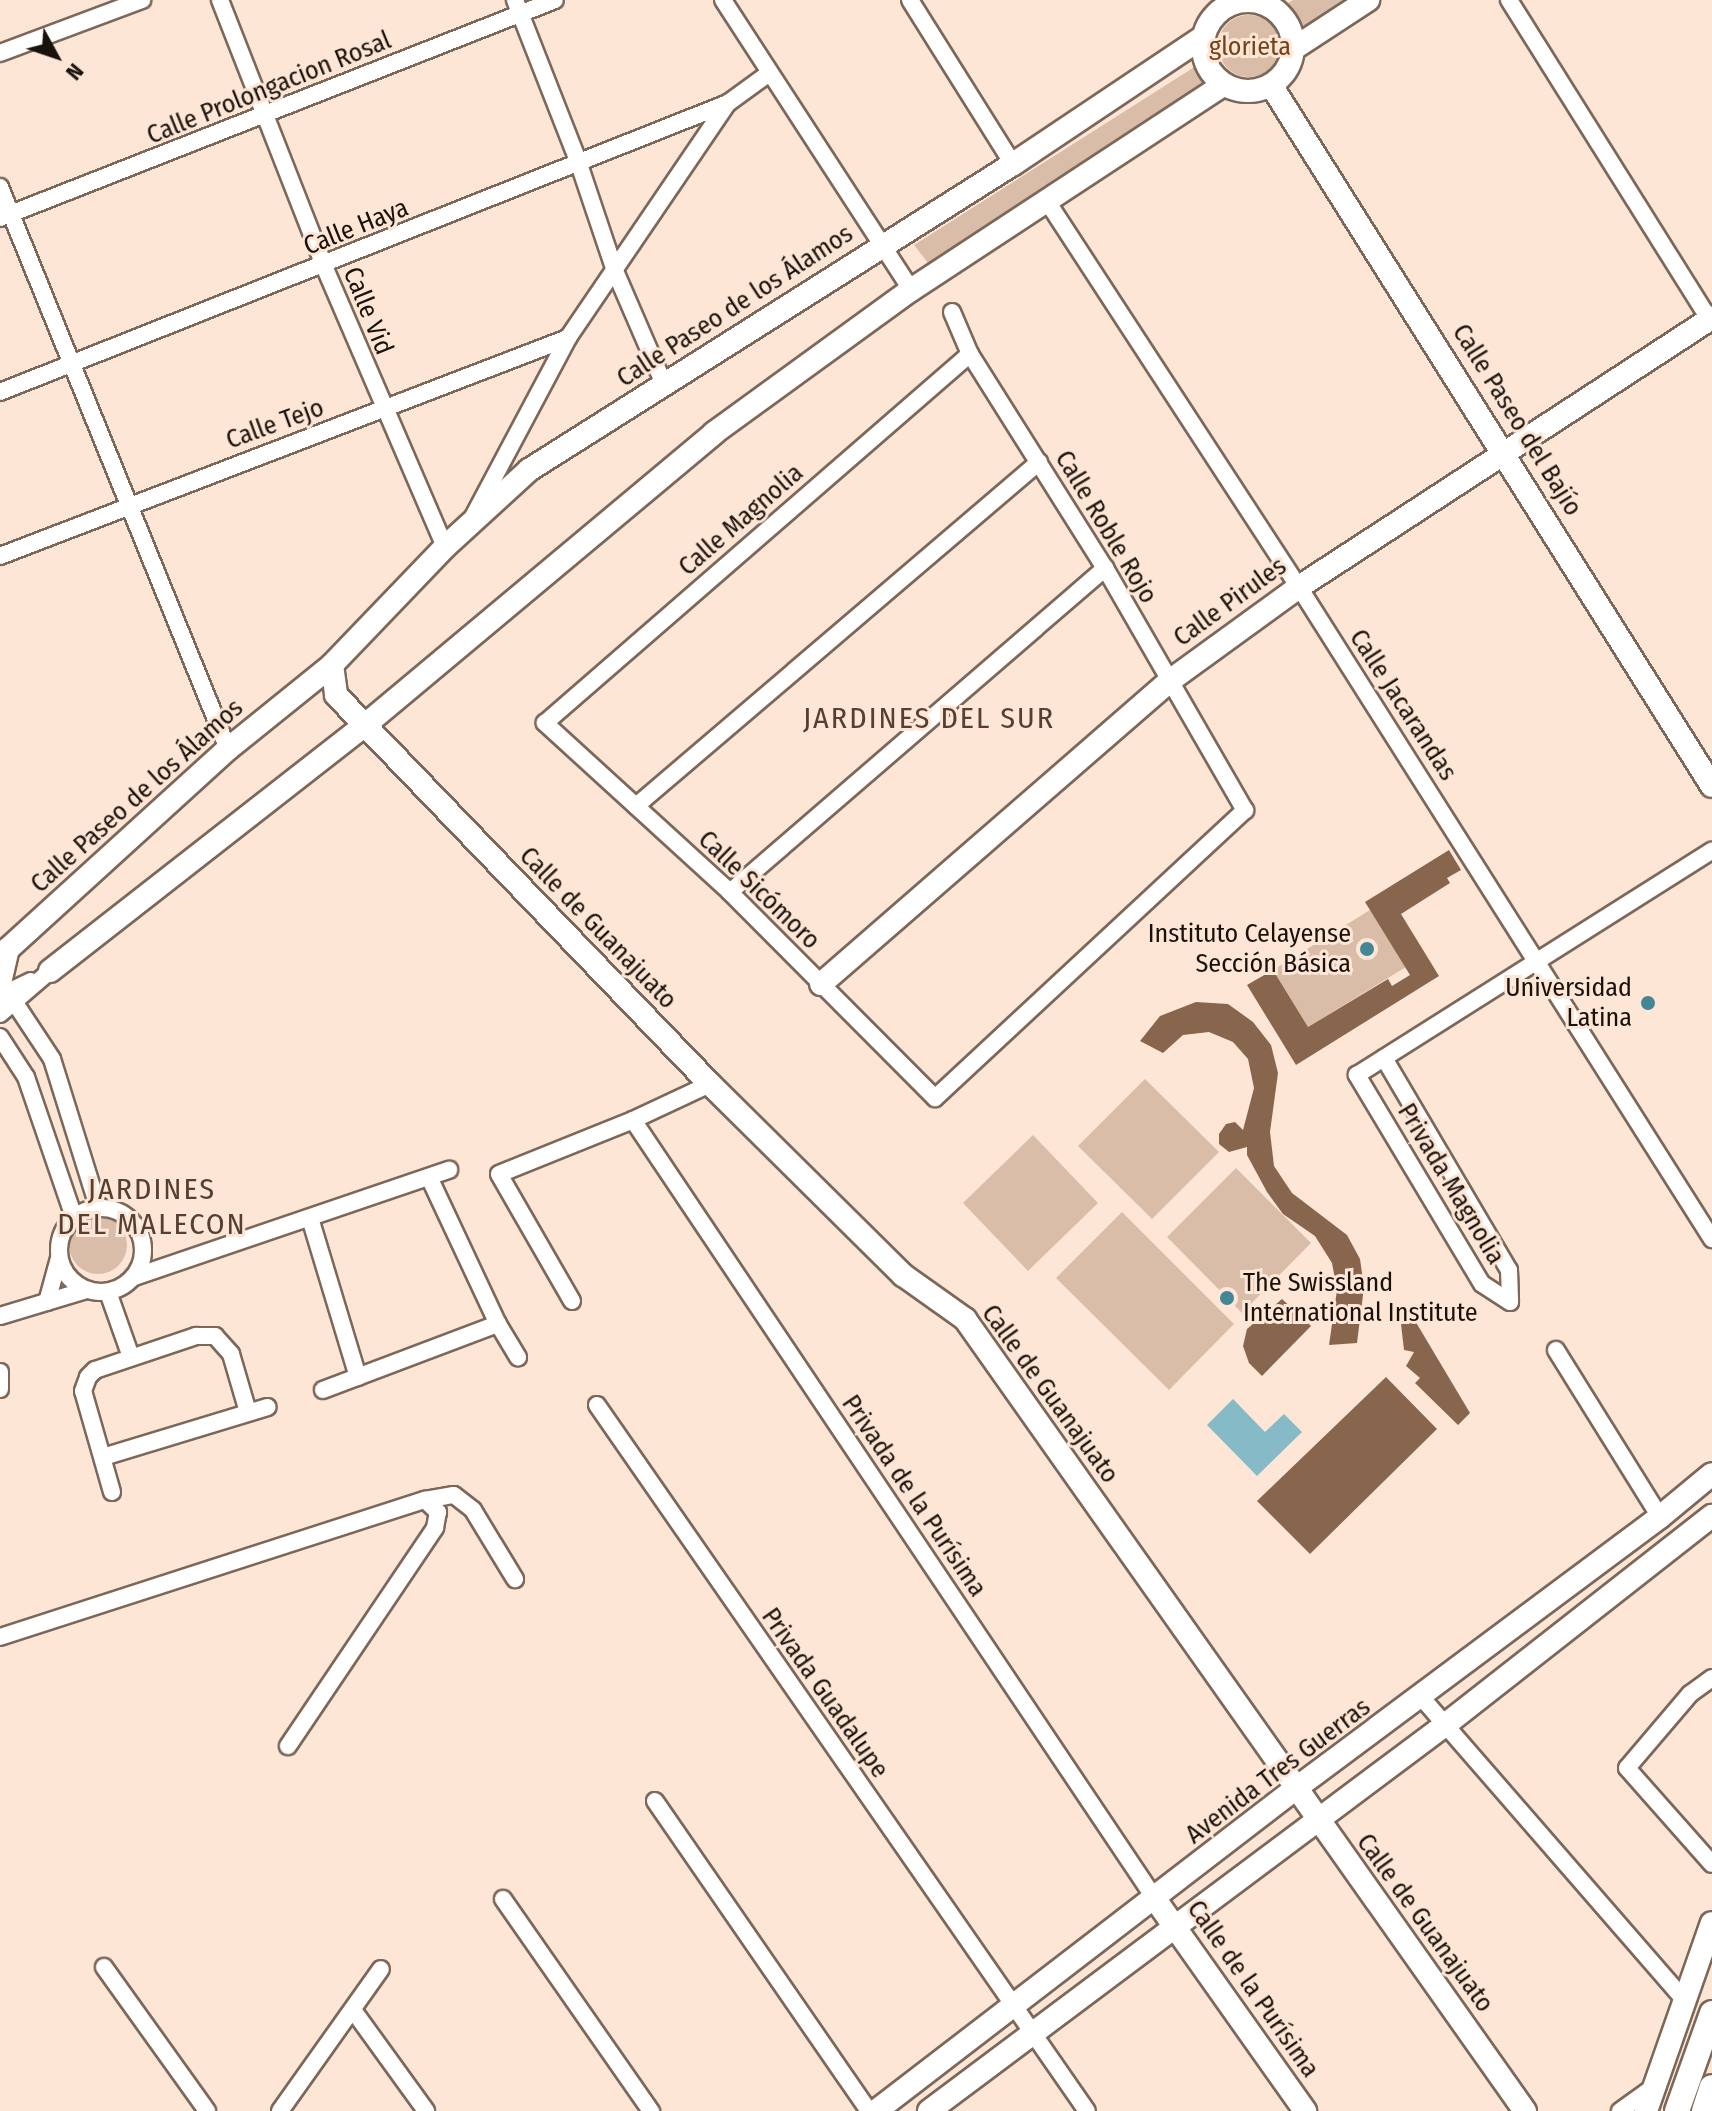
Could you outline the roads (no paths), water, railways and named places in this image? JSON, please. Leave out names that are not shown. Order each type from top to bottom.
[{"type":"main road","points":[[1293,49],[1368,0]]},
{"type":"main road","points":[[1263,1],[1278,13],[1289,29],[1293,49],[1286,69],[1271,85],[1247,92],[1223,85],[1205,64],[1203,37],[1217,5],[1263,1]]},
{"type":"main road","name":"Calle Paseo de los Álamos","points":[[0,983],[8,949],[228,749],[332,665],[445,547],[529,470],[1013,164],[1203,37]]},
{"type":"main road","name":"Calle Paseo de los Álamos","points":[[50,971],[364,726],[714,433],[911,290],[1223,85]]},
{"type":"main road","name":"Calle Paseo del Bajío","points":[[1271,85],[1712,786]]},
{"type":"main road","name":"Calle Pirules","points":[[821,984],[1171,680],[1299,587],[1711,320]]},
{"type":"main road","points":[[332,665],[336,695],[364,726]]},
{"type":"main road","name":"Calle de Guanajuato","points":[[364,726],[710,1084],[903,1275],[965,1319],[1525,2111]]},
{"type":"main road","name":"Avenida Tres Guerras","points":[[876,2111],[1014,2008],[1295,1789],[1422,1698],[1660,1517],[1712,1474]]},
{"type":"main road","points":[[929,2111],[1316,1818],[1445,1725],[1712,1516]]},
{"type":"main road","name":"Calle de la Purísima","points":[[1155,1899],[1305,2111]]},
{"type":"main road","points":[[1646,2111],[1712,1923]]},
{"type":"main road","points":[[1677,2111],[1712,2013]]},
{"type":"main road","points":[[1704,2111],[1712,2087]]},
{"type":"street","points":[[0,53],[142,0]]},
{"type":"street","name":"Calle Vid","points":[[220,0],[383,410],[445,547]]},
{"type":"street","name":"Calle Prolongacion Rosal","points":[[6,216],[265,116],[518,7],[555,0]]},
{"type":"street","points":[[723,0],[768,74],[911,290]]},
{"type":"street","points":[[1509,0],[1711,320]]},
{"type":"street","points":[[916,2],[1013,164]]},
{"type":"street","points":[[518,7],[578,161],[615,271],[664,384]]},
{"type":"street","points":[[471,522],[568,338],[728,103],[768,74]]},
{"type":"street","name":"Calle Haya","points":[[0,392],[324,266],[728,103]]},
{"type":"street","points":[[0,187],[6,216],[72,365],[228,749]]},
{"type":"street","name":"Calle Jacarandas","points":[[1047,201],[1299,587],[1712,1239]]},
{"type":"street","name":"Calle Roble Rojo","points":[[935,1098],[1245,810],[1105,568],[970,354],[952,312]]},
{"type":"street","name":"Calle Tejo","points":[[0,556],[568,338]]},
{"type":"street","name":"Calle Magnolia","points":[[545,723],[970,354]]},
{"type":"street","points":[[636,806],[1039,462]]},
{"type":"street","points":[[730,892],[1105,568]]},
{"type":"street","name":"Calle Sicómoro","points":[[545,723],[730,892],[935,1098]]},
{"type":"street","points":[[1538,961],[1712,851]]},
{"type":"street","name":"Privada Magnolia","points":[[1384,1058],[1509,1270],[1510,1302],[1482,1284],[1357,1075],[1538,961]]},
{"type":"street","name":"Calle Paseo de los Álamos","points":[[0,983],[50,971]]},
{"type":"street","name":"Calle Paseo de los Álamos","points":[[0,1014],[8,1000],[50,971]]},
{"type":"street","points":[[8,1000],[52,1059],[98,1207]]},
{"type":"street","points":[[0,1037],[26,1077],[74,1217]]},
{"type":"street","points":[[572,1301],[499,1174],[633,1120],[710,1084]]},
{"type":"street","name":"Privada de la Purísima","points":[[633,1120],[1155,1899]]},
{"type":"street","points":[[0,1316],[86,1290],[108,1292],[134,1277],[449,1170]]},
{"type":"street","points":[[1426,1191],[1451,1173]]},
{"type":"street","points":[[429,1177],[498,1324],[518,1357]]},
{"type":"street","points":[[47,1302],[65,1228],[74,1217],[98,1207],[125,1214],[142,1236],[144,1250],[134,1277]]},
{"type":"street","points":[[310,1218],[358,1377]]},
{"type":"street","points":[[144,1250],[171,1265]]},
{"type":"street","points":[[59,1257],[73,1283],[86,1290]]},
{"type":"street","points":[[108,1292],[131,1357]]},
{"type":"street","points":[[323,1390],[498,1324]]},
{"type":"street","points":[[112,1492],[84,1400],[84,1383],[95,1370],[196,1336],[215,1336],[231,1354],[248,1412]]},
{"type":"street","points":[[1556,1350],[1660,1517]]},
{"type":"street","points":[[0,1372],[0,1389]]},
{"type":"street","name":"Privada Guadalupe","points":[[597,1405],[1087,2111]]},
{"type":"street","points":[[103,1457],[268,1407]]},
{"type":"street","points":[[0,1637],[425,1500],[454,1495],[473,1510],[515,1579]]},
{"type":"street","points":[[288,1746],[435,1528],[438,1512],[425,1500]]},
{"type":"street","points":[[1712,1678],[1690,1694],[1627,1768],[1712,1864]]},
{"type":"street","points":[[1422,1698],[1685,2001]]},
{"type":"street","points":[[655,1801],[869,2111]]},
{"type":"street","points":[[503,1899],[651,2111]]},
{"type":"street","points":[[104,1967],[207,2111]]},
{"type":"street","points":[[280,2111],[381,1969]]},
{"type":"street","points":[[353,2010],[426,2111]]},
{"type":"street","points":[[1620,2111],[1655,2086]]},
{"type":"water","points":[[1233,1399],[1265,1432],[1284,1414],[1302,1432],[1257,1476],[1207,1425]]},
{"type":"place","name":"Instituto Celayense Sección Básica","points":[[1367,949]]},
{"type":"place","name":"Universidad Latina","points":[[1648,1003]]},
{"type":"place","name":"The Swissland International Institute","points":[[1227,1298]]},
{"type":"district","name":"JARDINES DEL SUR","points":[[929,718]]},
{"type":"district","name":"JARDINES DEL MALECON","points":[[152,1206]]},
{"type":"park label","name":"glorieta","points":[[1250,47]]}]
